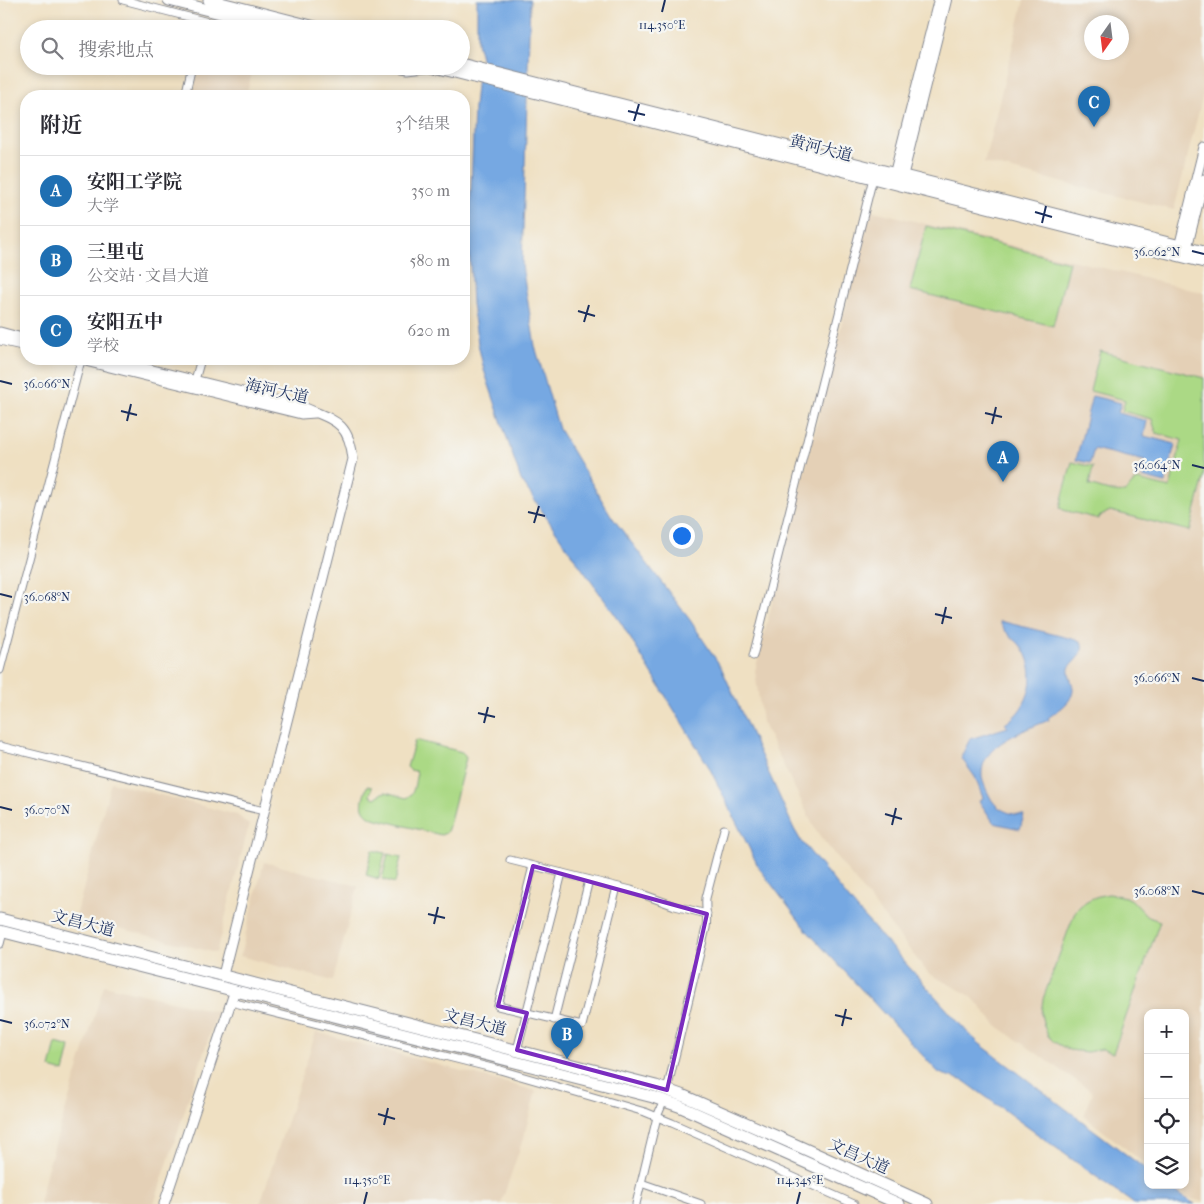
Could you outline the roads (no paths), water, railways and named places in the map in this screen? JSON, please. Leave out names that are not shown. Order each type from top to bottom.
[{"type":"main road","points":[[169,0],[208,5],[280,20]]},
{"type":"main road","points":[[897,179],[939,0]]},
{"type":"main road","points":[[897,179],[946,0]]},
{"type":"main road","points":[[208,5],[255,20]]},
{"type":"main road","name":"黄河大道","points":[[470,72],[1182,251],[1204,252]]},
{"type":"main road","name":"黄河大道","points":[[530,86],[873,178],[897,179]]},
{"type":"main road","name":"黄河大道","points":[[1182,251],[1204,262]]},
{"type":"main road","name":"文昌大道","points":[[0,919],[641,1081],[665,1095],[884,1201],[899,1204]]},
{"type":"main road","name":"文昌大道","points":[[2,932],[590,1080],[665,1095],[796,1145],[927,1204]]},
{"type":"street","points":[[123,0],[186,20]]},
{"type":"street","points":[[204,20],[208,5]]},
{"type":"street","points":[[186,90],[190,75]]},
{"type":"street","points":[[1182,251],[1204,147]]},
{"type":"street","points":[[753,656],[873,178]]},
{"type":"street","points":[[1182,251],[1204,178]]},
{"type":"street","points":[[0,332],[20,337]]},
{"type":"street","points":[[0,340],[20,345]]},
{"type":"street","points":[[0,670],[77,365]]},
{"type":"street","name":"海河大道","points":[[103,365],[301,414],[318,413]]},
{"type":"street","name":"海河大道","points":[[138,365],[303,406],[318,413]]},
{"type":"street","points":[[195,380],[199,365]]},
{"type":"street","points":[[223,975],[353,459],[352,448],[344,430],[331,418],[318,413]]},
{"type":"street","points":[[0,746],[264,811]]},
{"type":"street","points":[[636,1204],[706,928],[706,898],[724,829]]},
{"type":"street","points":[[510,860],[617,887],[706,914]]},
{"type":"street","points":[[533,866],[498,1006],[554,1020],[582,1026],[617,887]]},
{"type":"street","points":[[517,1050],[562,873]]},
{"type":"street","points":[[554,1020],[589,880]]},
{"type":"street","points":[[0,944],[2,932]]},
{"type":"street","points":[[164,1204],[235,990]]},
{"type":"street","points":[[231,1002],[500,1070],[657,1117],[854,1204]]},
{"type":"street","points":[[641,1183],[701,1204]]},
{"type":"water","points":[[477,0],[530,0],[522,266],[535,346],[559,429],[612,517],[690,620],[721,667],[801,841],[857,909],[968,1033],[1144,1168],[1144,1189],[1172,1189],[1195,1204],[1134,1204],[964,1081],[939,1073],[807,931],[759,868],[709,767],[621,623],[521,480],[484,370],[472,304],[470,217],[474,107],[476,86],[482,62],[477,42]]},
{"type":"water","points":[[1092,396],[1121,403],[1118,413],[1147,421],[1144,436],[1175,444],[1165,483],[1142,477],[1145,461],[1094,449],[1090,463],[1076,460]]},
{"type":"water","points":[[1000,621],[1081,641],[1082,645],[1079,656],[1069,668],[1073,693],[1068,702],[1048,718],[1049,720],[1017,734],[996,747],[983,765],[983,782],[995,804],[1013,814],[1024,815],[1020,829],[994,823],[979,801],[983,798],[975,777],[962,759],[970,739],[1008,727],[1005,724],[1021,708],[1030,688],[1030,666],[1026,655],[1020,645],[1003,628]]},
{"type":"place","name":"安阳五中","points":[[1094,127]]},
{"type":"place","name":"安阳工学院","points":[[1003,482]]},
{"type":"place","name":"三里屯","points":[[567,1059]]}]
